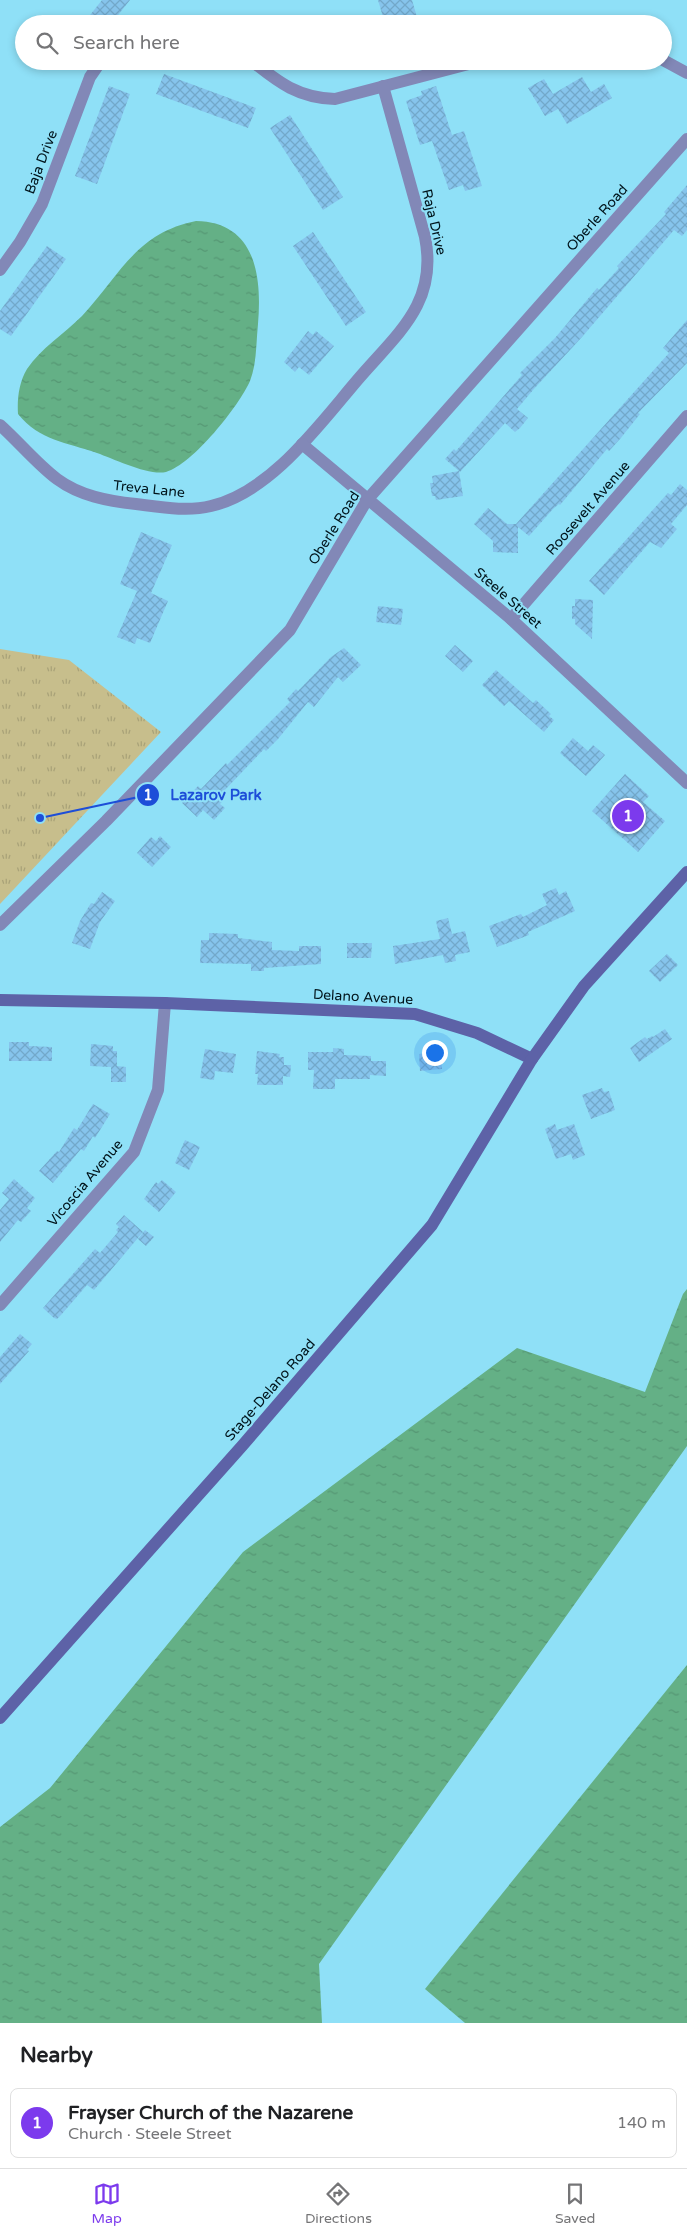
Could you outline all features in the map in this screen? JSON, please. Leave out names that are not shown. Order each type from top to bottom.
[{"type":"main road","points":[[532,1059],[584,986],[687,872]]},
{"type":"main road","name":"Delano Avenue","points":[[0,1000],[165,1003],[415,1014],[477,1033],[532,1059]]},
{"type":"main road","name":"Stage-Delano Road","points":[[0,1718],[242,1446],[432,1225],[532,1059]]},
{"type":"street","points":[[672,65],[687,73]]},
{"type":"street","name":"Baja Drive","points":[[0,270],[20,242],[42,204],[90,77],[95,70]]},
{"type":"street","points":[[264,70],[290,89],[315,99],[335,99],[445,70]]},
{"type":"street","name":"Raja Drive","points":[[302,444],[416,311],[426,284],[429,258],[425,237],[383,86]]},
{"type":"street","name":"Oberle Road","points":[[0,925],[106,820],[290,630],[367,500],[687,139]]},
{"type":"street","name":"Roosevelt Avenue","points":[[511,619],[687,416]]},
{"type":"street","name":"Treva Lane","points":[[0,424],[57,479],[80,493],[116,502],[186,509],[212,506],[243,493],[271,473],[302,444]]},
{"type":"street","name":"Steele Street","points":[[302,444],[511,619],[687,783]]},
{"type":"street","name":"Vicoscia Avenue","points":[[0,1305],[134,1152],[158,1090],[165,1003]]},
{"type":"green space","points":[[0,649],[69,660],[161,732],[0,904]]},
{"type":"water","points":[[196,221],[216,224],[232,231],[243,242],[251,255],[256,271],[259,306],[255,360],[250,381],[226,419],[189,458],[177,467],[159,473],[150,472],[54,440],[26,423],[18,414],[18,397],[22,379],[33,361],[82,316],[119,271],[144,246],[158,235],[175,227]]},
{"type":"water","points":[[687,1289],[687,1446],[319,1964],[322,2023],[0,2023],[0,1827],[50,1788],[243,1552],[517,1348],[645,1392],[683,1294]]},
{"type":"water","points":[[687,1665],[687,2023],[465,2023],[425,1989]]},
{"type":"building","points":[[102,0],[130,0],[118,15],[90,15]]},
{"type":"building","points":[[378,0],[412,0],[416,15],[382,15]]},
{"type":"building","points":[[164,74],[256,108],[248,128],[156,94]]},
{"type":"building","points":[[582,77],[591,92],[604,84],[612,98],[567,124],[558,109],[545,116],[528,88],[544,79],[553,94]]},
{"type":"building","points":[[109,86],[130,94],[97,184],[75,176]]},
{"type":"building","points":[[436,86],[452,135],[464,131],[482,186],[465,191],[463,185],[449,190],[432,141],[420,145],[406,101],[422,95],[421,91]]},
{"type":"building","points":[[290,115],[343,197],[323,210],[270,128]]},
{"type":"building","points":[[687,185],[687,230],[682,236],[674,230],[582,337],[533,390],[517,409],[528,418],[520,428],[515,432],[505,423],[460,472],[445,459],[454,449],[456,451],[522,375],[520,373],[555,338],[597,288],[599,290],[619,268],[617,266],[666,214],[664,212]]},
{"type":"building","points":[[313,232],[366,312],[346,326],[293,246]]},
{"type":"building","points":[[47,246],[66,259],[11,336],[0,329],[0,311]]},
{"type":"building","points":[[687,320],[687,363],[638,413],[640,414],[620,439],[609,451],[607,449],[560,505],[553,509],[529,536],[518,527],[518,553],[493,552],[493,541],[474,524],[488,508],[507,524],[516,524],[669,353],[663,348]]},
{"type":"building","points":[[308,331],[313,335],[316,331],[334,346],[309,375],[299,367],[295,372],[284,362]]},
{"type":"building","points":[[459,471],[463,496],[436,500],[435,496],[432,496],[430,483],[433,483],[432,476]]},
{"type":"building","points":[[680,484],[687,490],[687,505],[671,524],[677,529],[661,548],[650,542],[604,595],[589,581],[668,493],[671,495]]},
{"type":"building","points":[[141,532],[172,545],[151,593],[168,601],[150,643],[137,638],[135,644],[117,637],[137,591],[120,584]]},
{"type":"building","points":[[575,599],[593,600],[592,639],[575,624],[575,619],[572,619],[572,606],[575,606]]},
{"type":"building","points":[[378,606],[403,609],[401,625],[376,622]]},
{"type":"building","points":[[455,645],[473,661],[463,672],[445,656]]},
{"type":"building","points":[[344,648],[361,665],[343,682],[338,677],[314,707],[308,702],[278,739],[266,751],[264,749],[222,793],[226,797],[220,804],[225,808],[214,820],[203,810],[197,817],[182,803],[198,786],[201,789],[226,763],[227,765],[290,702],[287,699],[296,689],[298,691],[331,657]]},
{"type":"building","points":[[496,670],[533,703],[536,700],[551,714],[549,716],[554,720],[544,732],[509,701],[504,706],[482,685]]},
{"type":"building","points":[[573,738],[588,751],[593,745],[605,755],[586,776],[560,753]]},
{"type":"building","points":[[625,774],[649,796],[643,802],[665,821],[638,852],[592,811]]},
{"type":"building","points":[[160,836],[171,847],[152,867],[137,853],[151,837],[156,841]]},
{"type":"building","points":[[556,888],[559,895],[566,891],[575,911],[528,932],[529,935],[497,947],[489,926],[521,914],[523,917],[547,905],[542,894]]},
{"type":"building","points":[[102,892],[115,901],[100,922],[90,949],[72,943],[80,921],[91,903],[94,904]]},
{"type":"building","points":[[448,918],[452,934],[465,931],[470,952],[455,955],[456,961],[445,963],[443,955],[395,964],[393,946],[440,939],[436,921]]},
{"type":"building","points":[[209,933],[238,934],[238,938],[272,942],[272,950],[299,951],[299,946],[321,946],[321,964],[264,968],[264,971],[251,971],[251,964],[200,963],[201,940],[209,940]]},
{"type":"building","points":[[347,943],[372,943],[371,958],[347,958]]},
{"type":"building","points":[[667,954],[678,965],[660,982],[649,971]]},
{"type":"building","points":[[665,1029],[672,1039],[639,1062],[630,1048],[645,1037],[647,1039],[653,1037]]},
{"type":"building","points":[[9,1042],[29,1042],[29,1046],[52,1047],[52,1061],[9,1061]]},
{"type":"building","points":[[91,1044],[113,1046],[113,1051],[117,1051],[117,1066],[126,1067],[126,1082],[111,1082],[111,1067],[90,1066]]},
{"type":"building","points":[[333,1048],[344,1049],[344,1055],[371,1056],[371,1061],[386,1061],[386,1076],[370,1075],[370,1079],[335,1079],[335,1089],[313,1089],[314,1070],[308,1070],[308,1052],[333,1052]]},
{"type":"building","points":[[205,1049],[236,1054],[233,1073],[215,1071],[214,1080],[200,1078]]},
{"type":"building","points":[[441,1050],[442,1069],[420,1071],[419,1054]]},
{"type":"building","points":[[257,1051],[280,1054],[279,1057],[284,1057],[284,1065],[291,1065],[290,1077],[283,1076],[283,1085],[257,1085],[258,1074],[255,1074]]},
{"type":"building","points":[[602,1088],[604,1092],[609,1091],[615,1110],[591,1119],[582,1095]]},
{"type":"building","points":[[93,1104],[110,1114],[95,1138],[93,1136],[84,1151],[81,1149],[53,1183],[39,1171],[57,1151],[59,1152],[74,1128],[77,1130]]},
{"type":"building","points":[[555,1124],[557,1130],[574,1124],[585,1155],[573,1160],[571,1154],[556,1159],[545,1129]]},
{"type":"building","points":[[185,1140],[200,1147],[189,1170],[175,1163]]},
{"type":"building","points":[[14,1179],[35,1198],[27,1208],[31,1211],[21,1222],[18,1220],[0,1242],[0,1210],[9,1199],[2,1193]]},
{"type":"building","points":[[162,1180],[176,1192],[159,1212],[144,1199],[156,1182],[158,1184]]},
{"type":"building","points":[[124,1215],[143,1232],[94,1290],[87,1285],[57,1319],[54,1318],[43,1308],[95,1249],[100,1253],[118,1232],[116,1230],[119,1227],[116,1224]]},
{"type":"building","points":[[145,1230],[154,1237],[146,1246],[138,1239]]},
{"type":"building","points":[[20,1334],[32,1344],[27,1350],[29,1351],[0,1384],[0,1357]]},
{"type":"place","name":"Frayser Church of the Nazarene","points":[[628,816]]},
{"type":"place","name":"Lazarov Park","points":[[40,818]]}]
